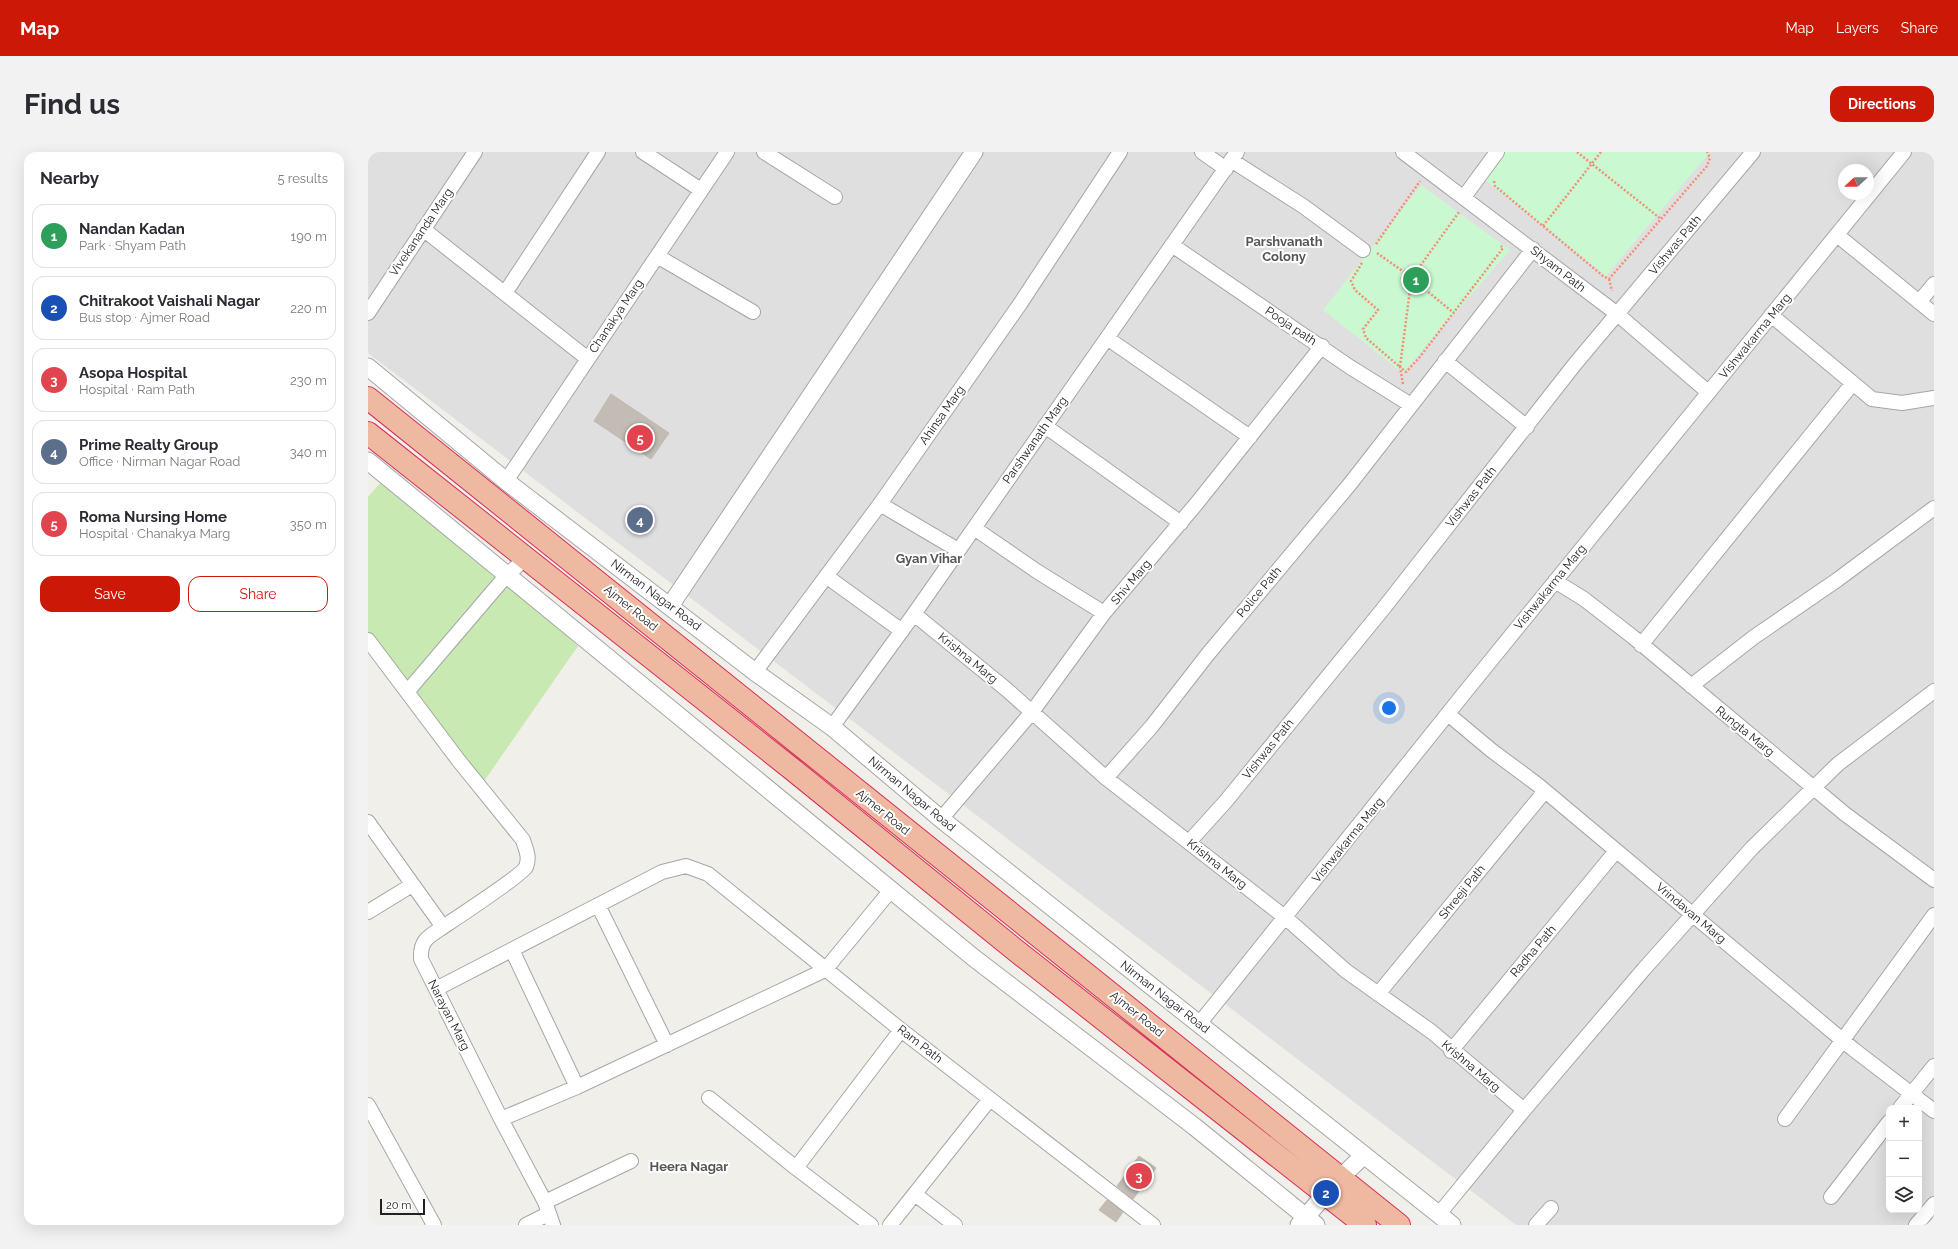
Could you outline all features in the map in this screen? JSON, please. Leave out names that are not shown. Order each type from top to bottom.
[{"type":"highway","name":"Ajmer Road","points":[[368,398],[1399,1225]]},
{"type":"highway","name":"Ajmer Road","points":[[368,432],[792,769],[1014,949],[1365,1225]]},
{"type":"street","name":"Vivekananda Marg","points":[[368,313],[475,152]]},
{"type":"street","points":[[505,293],[598,152]]},
{"type":"street","points":[[643,152],[701,190]]},
{"type":"street","name":"Chanakya Marg","points":[[506,481],[727,152]]},
{"type":"street","points":[[764,152],[835,197]]},
{"type":"street","points":[[670,606],[974,152]]},
{"type":"street","name":"Ahinsa Marg","points":[[755,672],[880,504],[1020,304],[1120,152]]},
{"type":"street","points":[[1202,152],[1231,160],[1303,206],[1364,255]]},
{"type":"street","name":"Shyam Path","points":[[1403,152],[1533,249],[1616,314],[1708,392]]},
{"type":"street","points":[[1464,197],[1497,152]]},
{"type":"street","name":"Vishwakarma Marg","points":[[1199,1024],[1286,918],[1555,581],[1904,152]]},
{"type":"street","name":"Vishwas Path","points":[[1189,842],[1226,801],[1383,609],[1616,314],[1747,154]]},
{"type":"street","name":"Parshwanath Marg","points":[[832,727],[914,614],[1231,160]]},
{"type":"street","points":[[423,230],[588,359]]},
{"type":"street","points":[[1837,235],[1934,314]]},
{"type":"street","name":"Pooja path","points":[[1172,245],[1322,346],[1350,367],[1409,404]]},
{"type":"street","name":"Police Path","points":[[1106,778],[1152,726],[1208,654],[1350,484],[1409,404],[1445,361],[1533,249]]},
{"type":"street","points":[[657,256],[753,312]]},
{"type":"street","points":[[1919,302],[1934,284]]},
{"type":"street","points":[[1771,315],[1872,399],[1902,403],[1934,398]]},
{"type":"street","points":[[1107,338],[1250,437]]},
{"type":"street","name":"Shiv Marg","points":[[941,819],[1032,712],[1104,613],[1180,523],[1322,346]]},
{"type":"street","points":[[1445,361],[1526,427]]},
{"type":"street","name":"Nirman Nagar Road","points":[[368,367],[506,481],[755,672],[832,727],[941,819],[1364,1155],[1435,1220],[1452,1225]]},
{"type":"street","points":[[1641,645],[1853,383]]},
{"type":"street","points":[[1045,426],[1180,523]]},
{"type":"street","points":[[368,461],[478,551],[506,576],[974,958],[1195,1127],[1307,1222],[1326,1193],[1364,1155]]},
{"type":"street","points":[[880,504],[958,550]]},
{"type":"street","points":[[1691,686],[1754,637],[1836,580],[1934,508]]},
{"type":"street","points":[[974,528],[1038,572],[1104,613]]},
{"type":"street","points":[[407,692],[506,576],[526,558]]},
{"type":"street","points":[[826,576],[902,631]]},
{"type":"street","name":"Rungta Marg","points":[[1555,581],[1584,599],[1845,814],[1934,880]]},
{"type":"street","name":"Krishna Marg","points":[[914,614],[1032,712],[1106,778],[1286,918],[1346,971],[1432,1032],[1451,1051],[1524,1110]]},
{"type":"street","name":"Narayan Marg","points":[[368,640],[523,840],[528,855],[525,868],[425,939],[420,948],[421,959],[436,990],[549,1214]]},
{"type":"street","points":[[1435,1220],[1524,1110],[1752,848],[1838,764],[1934,691]]},
{"type":"street","name":"Vrindavan Marg","points":[[1448,714],[1491,750],[1545,791],[1842,1039],[1934,1111]]},
{"type":"street","name":"Shreeji Path","points":[[1378,994],[1545,791]]},
{"type":"street","points":[[368,822],[443,927]]},
{"type":"street","name":"Radha Path","points":[[1451,1051],[1616,851]]},
{"type":"street","name":"Ram Path","points":[[598,905],[662,872],[686,866],[708,874],[901,1030],[1153,1225]]},
{"type":"street","points":[[368,912],[412,885]]},
{"type":"street","points":[[501,1119],[577,1087],[825,970],[891,890]]},
{"type":"street","points":[[436,990],[598,905],[667,1045]]},
{"type":"street","points":[[1785,1119],[1934,915]]},
{"type":"street","points":[[512,950],[577,1087]]},
{"type":"street","points":[[796,1168],[901,1030]]},
{"type":"street","points":[[1903,1105],[1934,1066]]},
{"type":"street","points":[[709,1098],[796,1168],[871,1225]]},
{"type":"street","points":[[890,1225],[916,1195],[990,1099]]},
{"type":"street","points":[[368,1106],[434,1225]]},
{"type":"street","points":[[1831,1197],[1886,1126]]},
{"type":"street","points":[[526,1225],[549,1214],[631,1161]]},
{"type":"street","points":[[916,1195],[954,1225]]},
{"type":"street","points":[[1916,1225],[1934,1204]]},
{"type":"street","points":[[1536,1225],[1551,1208]]},
{"type":"path","points":[[1577,152],[1661,219]]},
{"type":"path","points":[[1543,226],[1601,152]]},
{"type":"path","points":[[1495,176],[1495,186],[1609,279],[1709,163],[1710,158],[1707,152]]},
{"type":"path","points":[[1404,272],[1372,249],[1420,180],[1426,185]]},
{"type":"path","points":[[1454,207],[1465,216]]},
{"type":"path","points":[[1418,269],[1459,212]]},
{"type":"path","points":[[1364,255],[1351,281],[1354,290],[1378,310],[1363,329],[1364,333],[1366,338],[1406,372],[1419,358],[1503,248],[1498,243]]},
{"type":"path","points":[[1411,268],[1418,269],[1424,277],[1422,287],[1417,290],[1410,290],[1402,282],[1404,272],[1411,268]]},
{"type":"path","points":[[1422,287],[1454,313]]},
{"type":"path","points":[[1409,404],[1400,367],[1410,290]]},
{"type":"shaded area","points":[[368,152],[1934,152],[1934,1225],[1516,1225],[368,353]]},
{"type":"green space","points":[[1503,152],[1710,152],[1606,276],[1484,179]]},
{"type":"green space","points":[[1421,185],[1510,250],[1403,373],[1323,310]]},
{"type":"green space","points":[[386,476],[578,646],[480,787],[368,639],[368,497]]},
{"type":"building","points":[[611,394],[669,433],[651,459],[594,421]]},
{"type":"building","points":[[1139,1156],[1156,1168],[1133,1199],[1117,1186]]},
{"type":"building","points":[[1107,1200],[1123,1212],[1116,1222],[1099,1210]]},
{"type":"place","name":"Nandan Kadan","points":[[1416,280]]},
{"type":"place","name":"Roma Nursing Home","points":[[640,438]]},
{"type":"place","name":"Prime Realty Group","points":[[640,520]]},
{"type":"place","name":"Asopa Hospital","points":[[1139,1176]]},
{"type":"place","name":"Chitrakoot Vaishali Nagar","points":[[1326,1193]]},
{"type":"district","name":"Parshvanath Colony","points":[[1284,248]]},
{"type":"district","name":"Gyan Vihar","points":[[929,558]]},
{"type":"district","name":"Heera Nagar","points":[[689,1166]]}]
